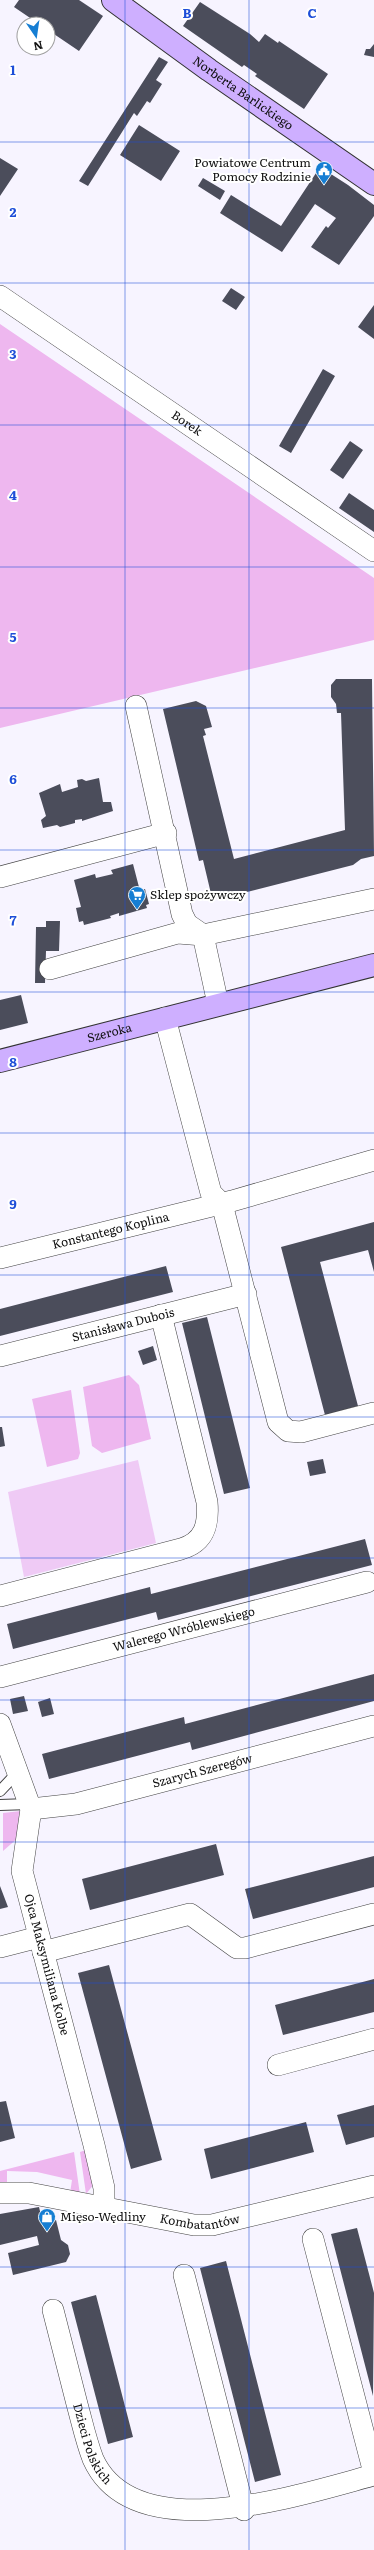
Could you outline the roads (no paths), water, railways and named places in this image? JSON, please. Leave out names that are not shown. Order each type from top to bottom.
[{"type":"street","name":"Norberta Barlickiego","points":[[113,0],[209,70],[374,184]]},
{"type":"street","name":"Borek","points":[[0,296],[374,551]]},
{"type":"street","points":[[136,706],[166,833],[182,914],[187,924],[203,934],[218,1004]]},
{"type":"street","points":[[0,877],[166,833]]},
{"type":"street","points":[[50,969],[178,933],[203,934],[374,900]]},
{"type":"street","name":"Szeroka","points":[[0,1061],[374,965]]},
{"type":"street","points":[[165,1018],[211,1194],[222,1204],[278,1422],[288,1431],[301,1432],[374,1413]]},
{"type":"street","name":"Konstantego Koplina","points":[[0,1258],[222,1204],[374,1160]]},
{"type":"street","name":"Stanisława Dubois","points":[[0,1356],[246,1294]]},
{"type":"street","points":[[0,1596],[192,1546],[200,1540],[206,1527],[208,1513],[205,1495],[161,1316]]},
{"type":"street","name":"Walerego Wróblewskiego","points":[[0,1677],[367,1582]]},
{"type":"street","name":"Szarych Szeregów","points":[[30,1806],[76,1804],[374,1726]]},
{"type":"street","name":"Ojca Maksymiliana Kolbe","points":[[2,1736],[30,1806],[22,1871],[96,2152],[104,2188],[104,2207]]},
{"type":"street","points":[[0,1947],[41,1945],[190,1914],[237,1948],[245,1948],[374,1914]]},
{"type":"street","points":[[278,2065],[374,2039]]},
{"type":"street","name":"Kombatantów","points":[[0,2193],[29,2193],[194,2225],[212,2225],[374,2186]]},
{"type":"street","name":"Dzieci Polskich","points":[[53,2310],[93,2460],[114,2490],[139,2506],[193,2516],[224,2514],[244,2510],[374,2474],[313,2240]]},
{"type":"street","points":[[184,2275],[244,2510]]},
{"type":"lane","points":[[0,1791],[17,1773]]},
{"type":"lane","points":[[0,1805],[30,1806]]},
{"type":"place","name":"Powiatowe Centrum Pomocy Rodzinie","points":[[324,185]]},
{"type":"place","name":"Sklep spożywczy","points":[[137,910]]},
{"type":"place","name":"Mięso-Wędliny","points":[[47,2232]]}]
